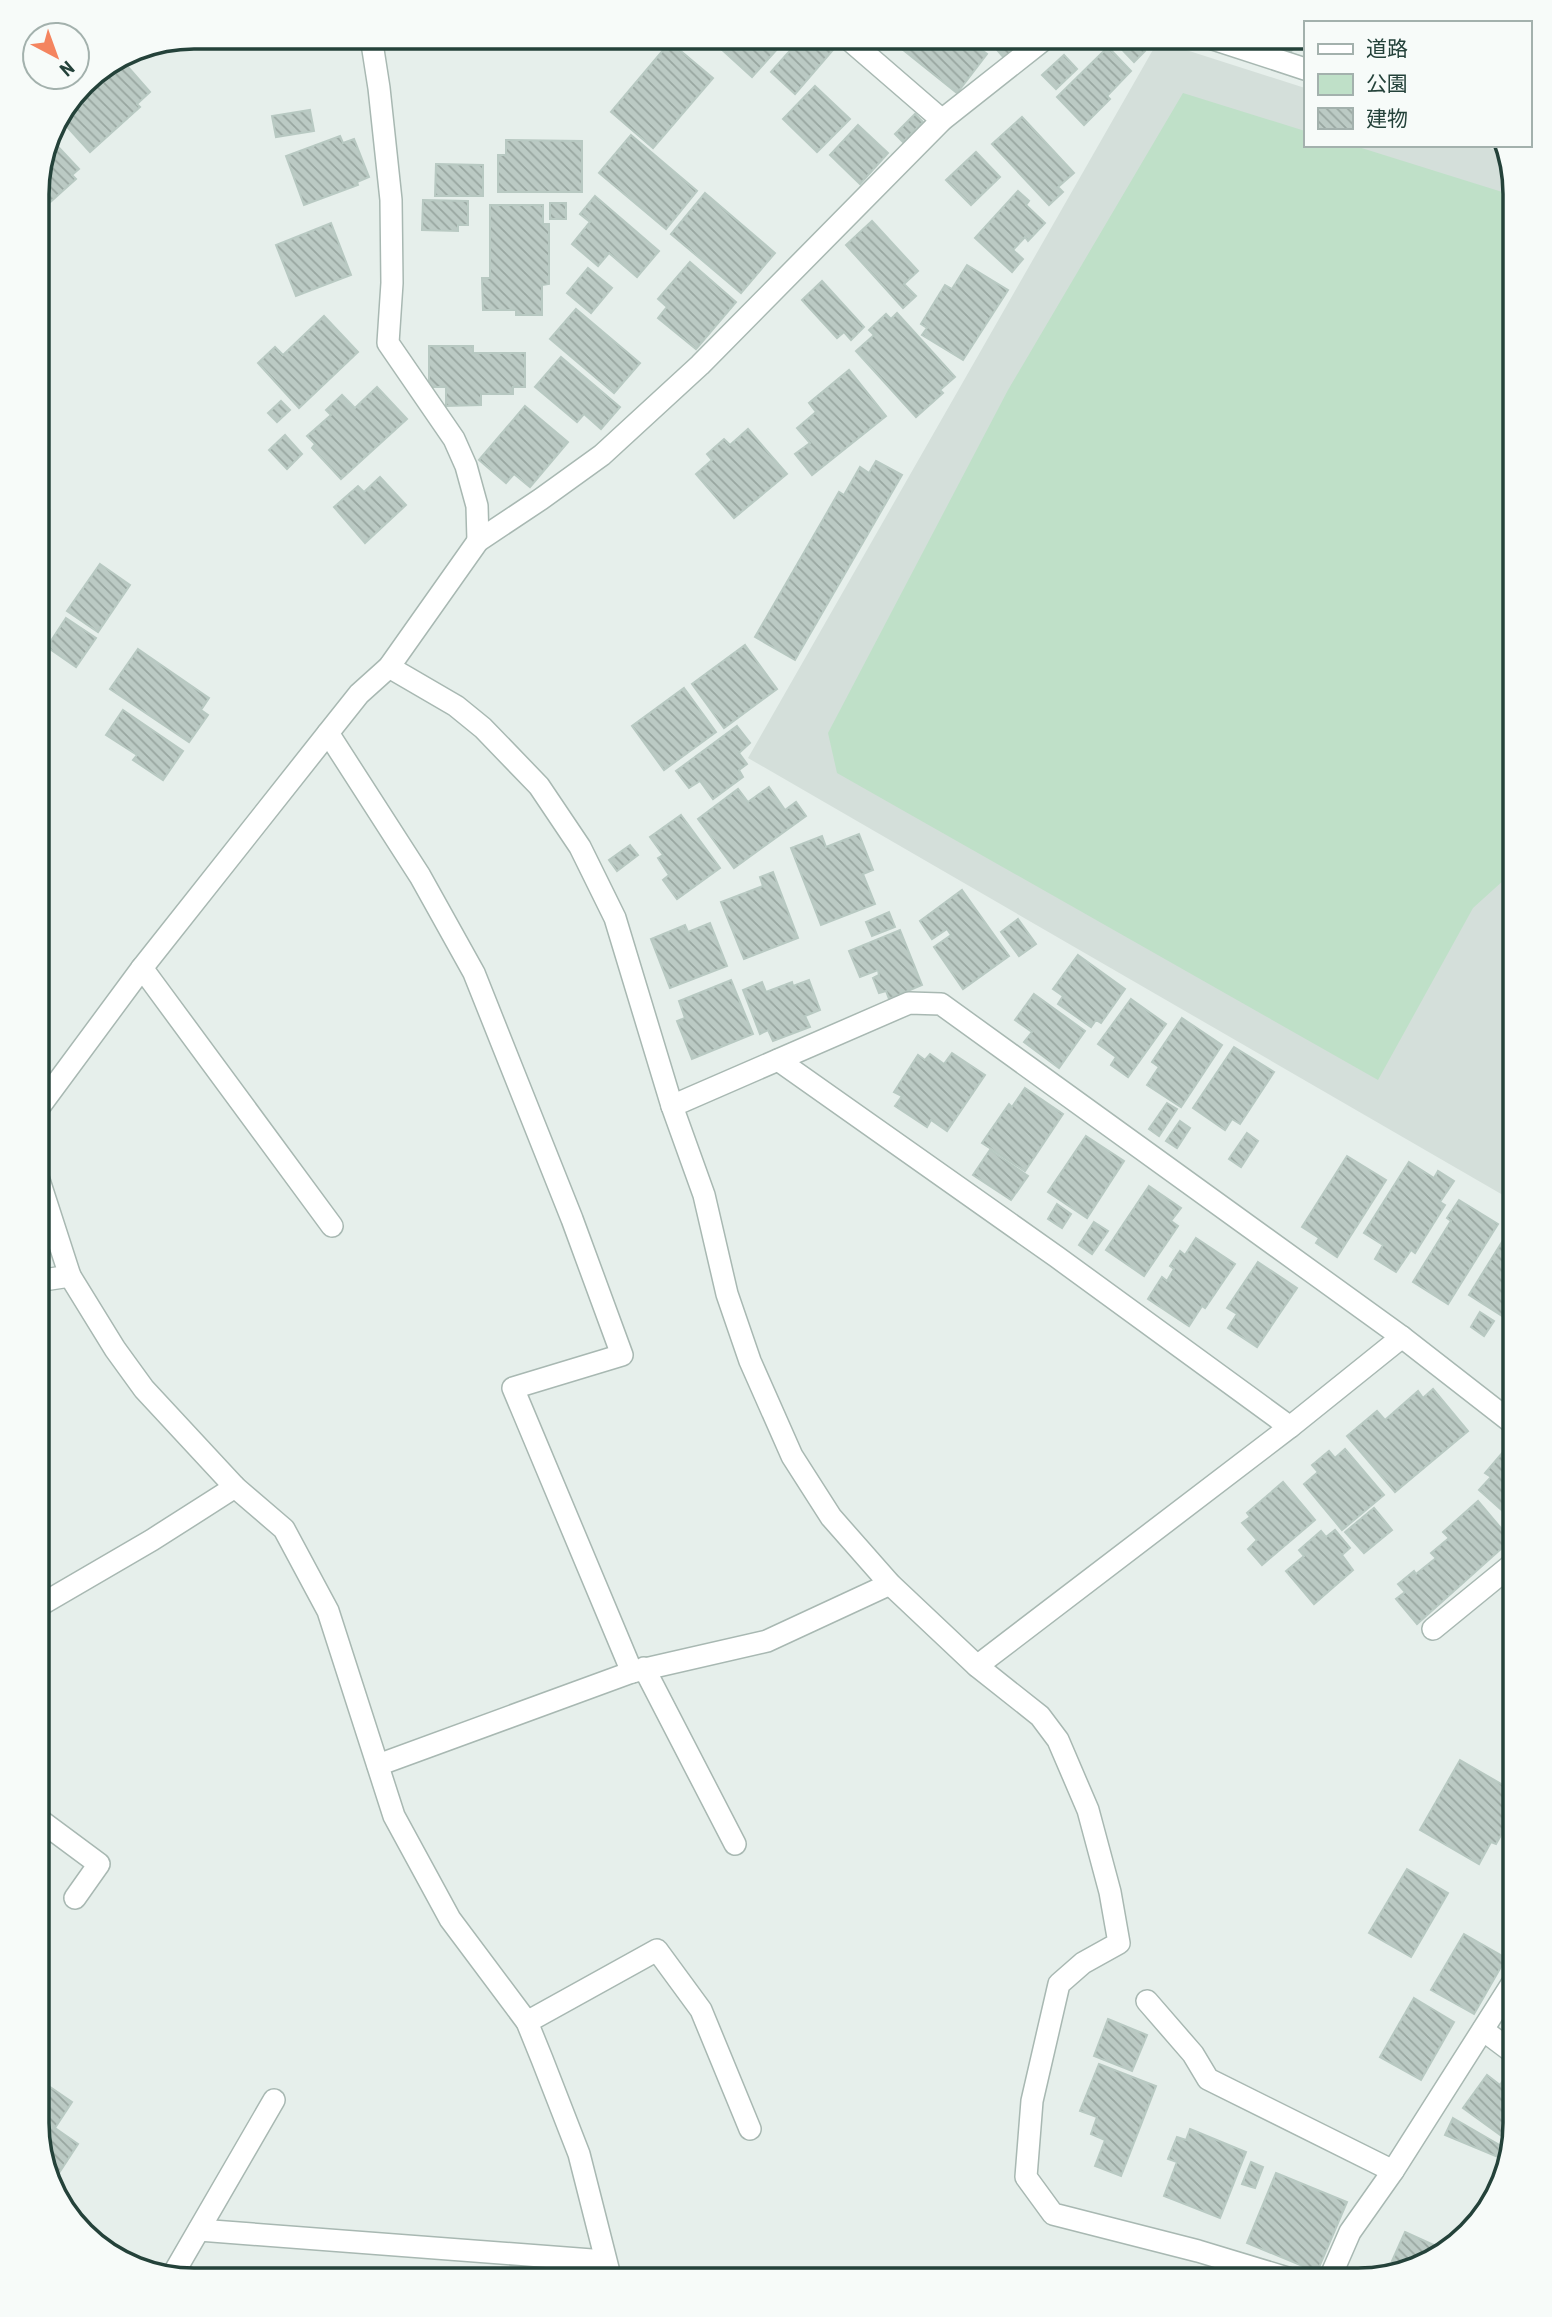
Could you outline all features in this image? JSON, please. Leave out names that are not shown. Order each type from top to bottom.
[{"type":"street","points":[[372,49],[391,200],[392,283],[388,343],[454,439],[466,466],[477,506],[478,541]]},
{"type":"street","points":[[860,49],[942,120]]},
{"type":"street","points":[[49,1094],[142,968],[359,694],[389,667],[478,541],[602,455],[701,365],[942,120],[1032,49]]},
{"type":"street","points":[[1244,49],[1304,69]]},
{"type":"street","points":[[389,667],[456,706],[482,728],[539,786],[580,848],[615,919],[673,1106],[704,1195],[727,1294],[750,1361],[792,1456],[831,1517],[890,1584],[977,1666],[1040,1716],[1058,1740],[1088,1810],[1110,1892],[1119,1943],[1083,1963],[1059,1984],[1032,2101],[1026,2177],[1053,2214],[1254,2268]]},
{"type":"street","points":[[328,733],[420,876],[474,973],[572,1219],[622,1354],[513,1388],[638,1670],[735,1844]]},
{"type":"street","points":[[142,968],[331,1226]]},
{"type":"street","points":[[673,1106],[909,1003],[940,1004],[1402,1337],[1503,1416]]},
{"type":"street","points":[[778,1059],[1290,1427]]},
{"type":"street","points":[[49,1212],[69,1276],[115,1349],[144,1389],[235,1487],[284,1529],[328,1611],[394,1816],[450,1919],[527,2022],[579,2154],[607,2268]]},
{"type":"street","points":[[49,1279],[69,1276]]},
{"type":"street","points":[[977,1666],[1290,1427],[1402,1337]]},
{"type":"street","points":[[49,1600],[152,1540],[235,1487]]},
{"type":"street","points":[[1433,1629],[1503,1572]]},
{"type":"street","points":[[378,1765],[638,1670],[767,1641],[890,1584]]},
{"type":"street","points":[[49,1827],[99,1864],[75,1898]]},
{"type":"street","points":[[527,2022],[657,1950],[701,2010],[750,2129]]},
{"type":"street","points":[[1334,2268],[1350,2232],[1393,2171],[1503,1998]]},
{"type":"street","points":[[1147,2001],[1193,2054],[1208,2079],[1393,2171]]},
{"type":"street","points":[[1483,2030],[1503,2045]]},
{"type":"street","points":[[177,2267],[274,2100]]},
{"type":"street","points":[[199,2230],[578,2268]]},
{"type":"shaded area","points":[[1153,49],[1183,49],[1304,88],[1304,147],[1487,147],[1496,150],[1502,175],[1503,194],[1503,1195],[748,758]]},
{"type":"green space","points":[[1183,93],[1304,131],[1304,147],[1358,147],[1503,192],[1503,881],[1473,908],[1378,1080],[837,773],[828,733],[1008,390]]},
{"type":"building","points":[[664,49],[678,49],[713,78],[653,148],[611,112]]},
{"type":"building","points":[[721,49],[777,49],[752,77]]},
{"type":"building","points":[[791,49],[833,50],[795,94],[771,72]]},
{"type":"building","points":[[902,49],[981,49],[987,54],[957,93]]},
{"type":"building","points":[[996,49],[1017,49],[1005,59]]},
{"type":"building","points":[[1106,49],[1110,49],[1131,71],[1107,96],[1110,99],[1084,125],[1057,97]]},
{"type":"building","points":[[1122,49],[1145,51],[1134,62]]},
{"type":"building","points":[[1064,55],[1077,69],[1056,89],[1042,75]]},
{"type":"building","points":[[127,66],[150,92],[137,104],[140,107],[90,152],[66,126],[79,106],[99,85]]},
{"type":"building","points":[[815,86],[850,119],[817,152],[783,119]]},
{"type":"building","points":[[310,110],[314,131],[276,137],[272,116]]},
{"type":"building","points":[[915,114],[923,122],[903,142],[895,134]]},
{"type":"building","points":[[1022,117],[1074,173],[1058,187],[1063,192],[1049,205],[992,144]]},
{"type":"building","points":[[858,125],[888,153],[860,184],[830,155]]},
{"type":"building","points":[[631,135],[697,191],[666,229],[599,173]]},
{"type":"building","points":[[340,136],[343,143],[354,139],[369,177],[357,182],[358,185],[304,205],[286,156]]},
{"type":"building","points":[[506,140],[582,141],[582,192],[498,192],[498,155],[506,155]]},
{"type":"building","points":[[58,146],[79,169],[72,175],[76,179],[49,203],[50,175]]},
{"type":"building","points":[[976,152],[1000,177],[971,205],[946,180]]},
{"type":"building","points":[[436,164],[483,165],[483,196],[435,196]]},
{"type":"building","points":[[1018,191],[1029,201],[1026,205],[1045,223],[1028,241],[1025,237],[1013,250],[1023,259],[1012,272],[975,238]]},
{"type":"building","points":[[705,193],[775,253],[741,293],[671,234]]},
{"type":"building","points":[[595,196],[659,251],[637,277],[609,253],[598,266],[572,244],[590,222],[580,214]]},
{"type":"building","points":[[423,200],[468,201],[468,225],[458,225],[458,231],[422,230]]},
{"type":"building","points":[[550,203],[566,203],[566,219],[550,219]]},
{"type":"building","points":[[490,205],[543,205],[543,224],[549,224],[549,284],[542,285],[542,315],[516,315],[516,310],[483,310],[482,278],[490,278]]},
{"type":"building","points":[[872,221],[918,271],[904,284],[916,296],[903,308],[846,245]]},
{"type":"building","points":[[331,223],[351,275],[296,296],[276,245]]},
{"type":"building","points":[[690,262],[736,302],[696,349],[658,318],[667,307],[658,299]]},
{"type":"building","points":[[967,265],[1008,290],[963,360],[922,335],[927,328],[921,324],[945,285],[952,289]]},
{"type":"building","points":[[588,268],[612,288],[591,313],[567,293]]},
{"type":"building","points":[[822,281],[864,327],[851,340],[844,332],[837,338],[802,300]]},
{"type":"building","points":[[576,309],[640,363],[614,393],[550,339]]},
{"type":"building","points":[[897,313],[955,377],[940,390],[943,393],[916,417],[856,351],[874,335],[869,330],[886,314],[891,319]]},
{"type":"building","points":[[324,316],[358,352],[299,408],[258,363],[275,347],[283,355]]},
{"type":"building","points":[[429,346],[473,346],[473,353],[525,353],[525,387],[513,387],[513,394],[481,394],[481,405],[446,406],[446,387],[429,387]]},
{"type":"building","points":[[561,357],[620,407],[601,429],[584,414],[577,422],[535,387]]},
{"type":"building","points":[[849,370],[886,416],[812,475],[795,454],[810,443],[797,428],[816,412],[809,403]]},
{"type":"building","points":[[377,387],[407,419],[341,479],[312,448],[315,444],[307,436],[331,415],[326,410],[342,395],[355,408]]},
{"type":"building","points":[[281,401],[290,410],[277,422],[268,413]]},
{"type":"building","points":[[525,406],[568,442],[530,487],[514,474],[506,483],[479,460]]},
{"type":"building","points":[[748,429],[787,474],[734,518],[696,474],[712,460],[707,454],[724,439],[730,445]]},
{"type":"building","points":[[285,435],[302,454],[287,469],[269,450]]},
{"type":"building","points":[[876,461],[902,475],[795,660],[755,637],[839,492],[844,495],[860,467],[869,473]]},
{"type":"building","points":[[380,477],[406,505],[365,543],[334,507],[358,486],[364,492]]},
{"type":"building","points":[[100,564],[130,585],[98,632],[67,611]]},
{"type":"building","points":[[66,618],[96,638],[76,667],[49,648],[49,644]]},
{"type":"building","points":[[745,645],[777,689],[724,728],[692,684]]},
{"type":"building","points":[[138,649],[209,698],[201,710],[208,715],[189,742],[110,689]]},
{"type":"building","points":[[684,688],[716,732],[664,770],[632,726]]},
{"type":"building","points":[[123,710],[183,751],[163,780],[133,760],[137,755],[106,735]]},
{"type":"building","points":[[737,726],[750,743],[739,753],[747,764],[739,770],[743,777],[713,799],[700,781],[689,788],[676,771]]},
{"type":"building","points":[[769,787],[785,810],[796,802],[806,816],[734,868],[698,819],[738,789],[748,802]]},
{"type":"building","points":[[681,815],[720,868],[677,899],[663,880],[669,875],[658,858],[663,855],[650,837]]},
{"type":"building","points":[[859,834],[873,870],[863,874],[875,904],[821,925],[791,848],[822,836],[826,847]]},
{"type":"building","points":[[630,845],[638,855],[617,871],[609,860]]},
{"type":"building","points":[[773,872],[798,938],[744,959],[721,902],[763,886],[760,877]]},
{"type":"building","points":[[962,890],[1009,956],[963,989],[934,947],[951,935],[947,929],[932,939],[920,921]]},
{"type":"building","points":[[889,912],[895,927],[872,936],[866,922]]},
{"type":"building","points":[[1018,919],[1036,944],[1019,956],[1001,932]]},
{"type":"building","points":[[710,923],[727,966],[670,988],[651,939],[685,925],[688,932]]},
{"type":"building","points":[[900,930],[922,985],[889,999],[886,991],[879,993],[873,978],[879,975],[878,970],[860,977],[849,951]]},
{"type":"building","points":[[1078,955],[1125,989],[1101,1023],[1096,1020],[1091,1027],[1058,1004],[1063,996],[1053,989]]},
{"type":"building","points":[[731,980],[753,1034],[692,1059],[677,1021],[685,1018],[679,1001]]},
{"type":"building","points":[[809,980],[820,1010],[805,1016],[810,1027],[773,1041],[768,1030],[760,1034],[743,990],[762,982],[766,992],[792,982],[793,986]]},
{"type":"building","points":[[1034,994],[1085,1031],[1059,1068],[1024,1042],[1032,1032],[1015,1020]]},
{"type":"building","points":[[1131,999],[1166,1024],[1128,1077],[1111,1065],[1116,1057],[1098,1044]]},
{"type":"building","points":[[1182,1018],[1222,1045],[1181,1107],[1147,1085],[1159,1067],[1152,1062]]},
{"type":"building","points":[[1234,1047],[1274,1072],[1240,1124],[1232,1119],[1225,1130],[1193,1108]]},
{"type":"building","points":[[952,1053],[985,1075],[947,1131],[931,1120],[927,1127],[895,1106],[902,1096],[894,1092],[918,1055],[925,1060],[930,1054],[944,1064]]},
{"type":"building","points":[[1025,1088],[1063,1114],[1025,1171],[982,1143],[1009,1104],[1012,1107]]},
{"type":"building","points":[[1167,1103],[1177,1109],[1159,1136],[1149,1129]]},
{"type":"building","points":[[1180,1121],[1190,1128],[1177,1148],[1166,1141]]},
{"type":"building","points":[[1247,1133],[1258,1141],[1241,1167],[1229,1159]]},
{"type":"building","points":[[1086,1136],[1124,1161],[1087,1218],[1048,1192]]},
{"type":"building","points":[[990,1150],[1028,1176],[1011,1200],[973,1175]]},
{"type":"building","points":[[1347,1156],[1386,1180],[1337,1257],[1316,1243],[1319,1238],[1302,1227]]},
{"type":"building","points":[[1409,1162],[1434,1178],[1438,1171],[1454,1181],[1440,1202],[1445,1205],[1415,1253],[1411,1250],[1396,1272],[1375,1259],[1383,1245],[1364,1233]]},
{"type":"building","points":[[1149,1186],[1181,1208],[1171,1221],[1178,1226],[1144,1276],[1106,1250]]},
{"type":"building","points":[[1459,1200],[1498,1224],[1448,1304],[1413,1282],[1451,1221],[1447,1218]]},
{"type":"building","points":[[1057,1204],[1071,1214],[1062,1228],[1048,1219]]},
{"type":"building","points":[[1094,1222],[1108,1231],[1092,1254],[1079,1245]]},
{"type":"building","points":[[1196,1238],[1235,1264],[1205,1308],[1202,1306],[1189,1326],[1148,1299],[1162,1277],[1167,1281],[1174,1269],[1170,1266],[1180,1251],[1185,1255]]},
{"type":"building","points":[[1503,1240],[1503,1316],[1469,1295]]},
{"type":"building","points":[[1258,1262],[1297,1288],[1257,1347],[1228,1328],[1237,1314],[1227,1308]]},
{"type":"building","points":[[1480,1312],[1494,1321],[1484,1336],[1471,1327]]},
{"type":"building","points":[[1433,1389],[1468,1431],[1395,1492],[1347,1436],[1377,1411],[1385,1420],[1418,1391],[1423,1398]]},
{"type":"building","points":[[1345,1449],[1384,1495],[1342,1530],[1304,1484],[1318,1472],[1312,1465],[1329,1451],[1335,1458]]},
{"type":"building","points":[[1503,1452],[1503,1511],[1479,1490],[1491,1477],[1485,1473]]},
{"type":"building","points":[[1283,1482],[1315,1520],[1262,1565],[1248,1549],[1257,1540],[1242,1523],[1250,1517],[1247,1513]]},
{"type":"building","points":[[1478,1501],[1503,1531],[1503,1547],[1417,1624],[1396,1599],[1405,1592],[1398,1584],[1436,1558],[1431,1553],[1449,1538],[1443,1532]]},
{"type":"building","points":[[1374,1508],[1392,1530],[1364,1553],[1345,1532]]},
{"type":"building","points":[[1335,1530],[1350,1548],[1342,1555],[1353,1570],[1314,1604],[1286,1571],[1304,1556],[1299,1550],[1321,1531],[1326,1537]]},
{"type":"building","points":[[1460,1760],[1503,1785],[1503,1832],[1496,1844],[1491,1842],[1479,1864],[1420,1830]]},
{"type":"building","points":[[1407,1869],[1448,1893],[1411,1957],[1369,1933]]},
{"type":"building","points":[[1464,1934],[1503,1956],[1503,1963],[1474,2014],[1431,1990]]},
{"type":"building","points":[[1414,1998],[1454,2022],[1421,2080],[1380,2057]]},
{"type":"building","points":[[1108,2019],[1147,2035],[1132,2071],[1094,2056]]},
{"type":"building","points":[[1099,2064],[1156,2086],[1121,2176],[1095,2166],[1105,2140],[1091,2134],[1097,2117],[1080,2111]]},
{"type":"building","points":[[1487,2075],[1500,2085],[1503,2080],[1502,2136],[1463,2108]]},
{"type":"building","points":[[49,2086],[72,2102],[55,2128],[78,2144],[59,2174],[50,2142]]},
{"type":"building","points":[[1453,2118],[1501,2146],[1499,2157],[1445,2135]]},
{"type":"building","points":[[1190,2129],[1246,2152],[1220,2218],[1164,2196],[1177,2162],[1168,2159],[1177,2137],[1186,2140]]},
{"type":"building","points":[[1251,2162],[1263,2167],[1255,2188],[1242,2184]]},
{"type":"building","points":[[1276,2173],[1347,2202],[1319,2268],[1307,2268],[1247,2243]]},
{"type":"building","points":[[1405,2232],[1435,2246],[1413,2257],[1396,2263],[1392,2261]]}]
